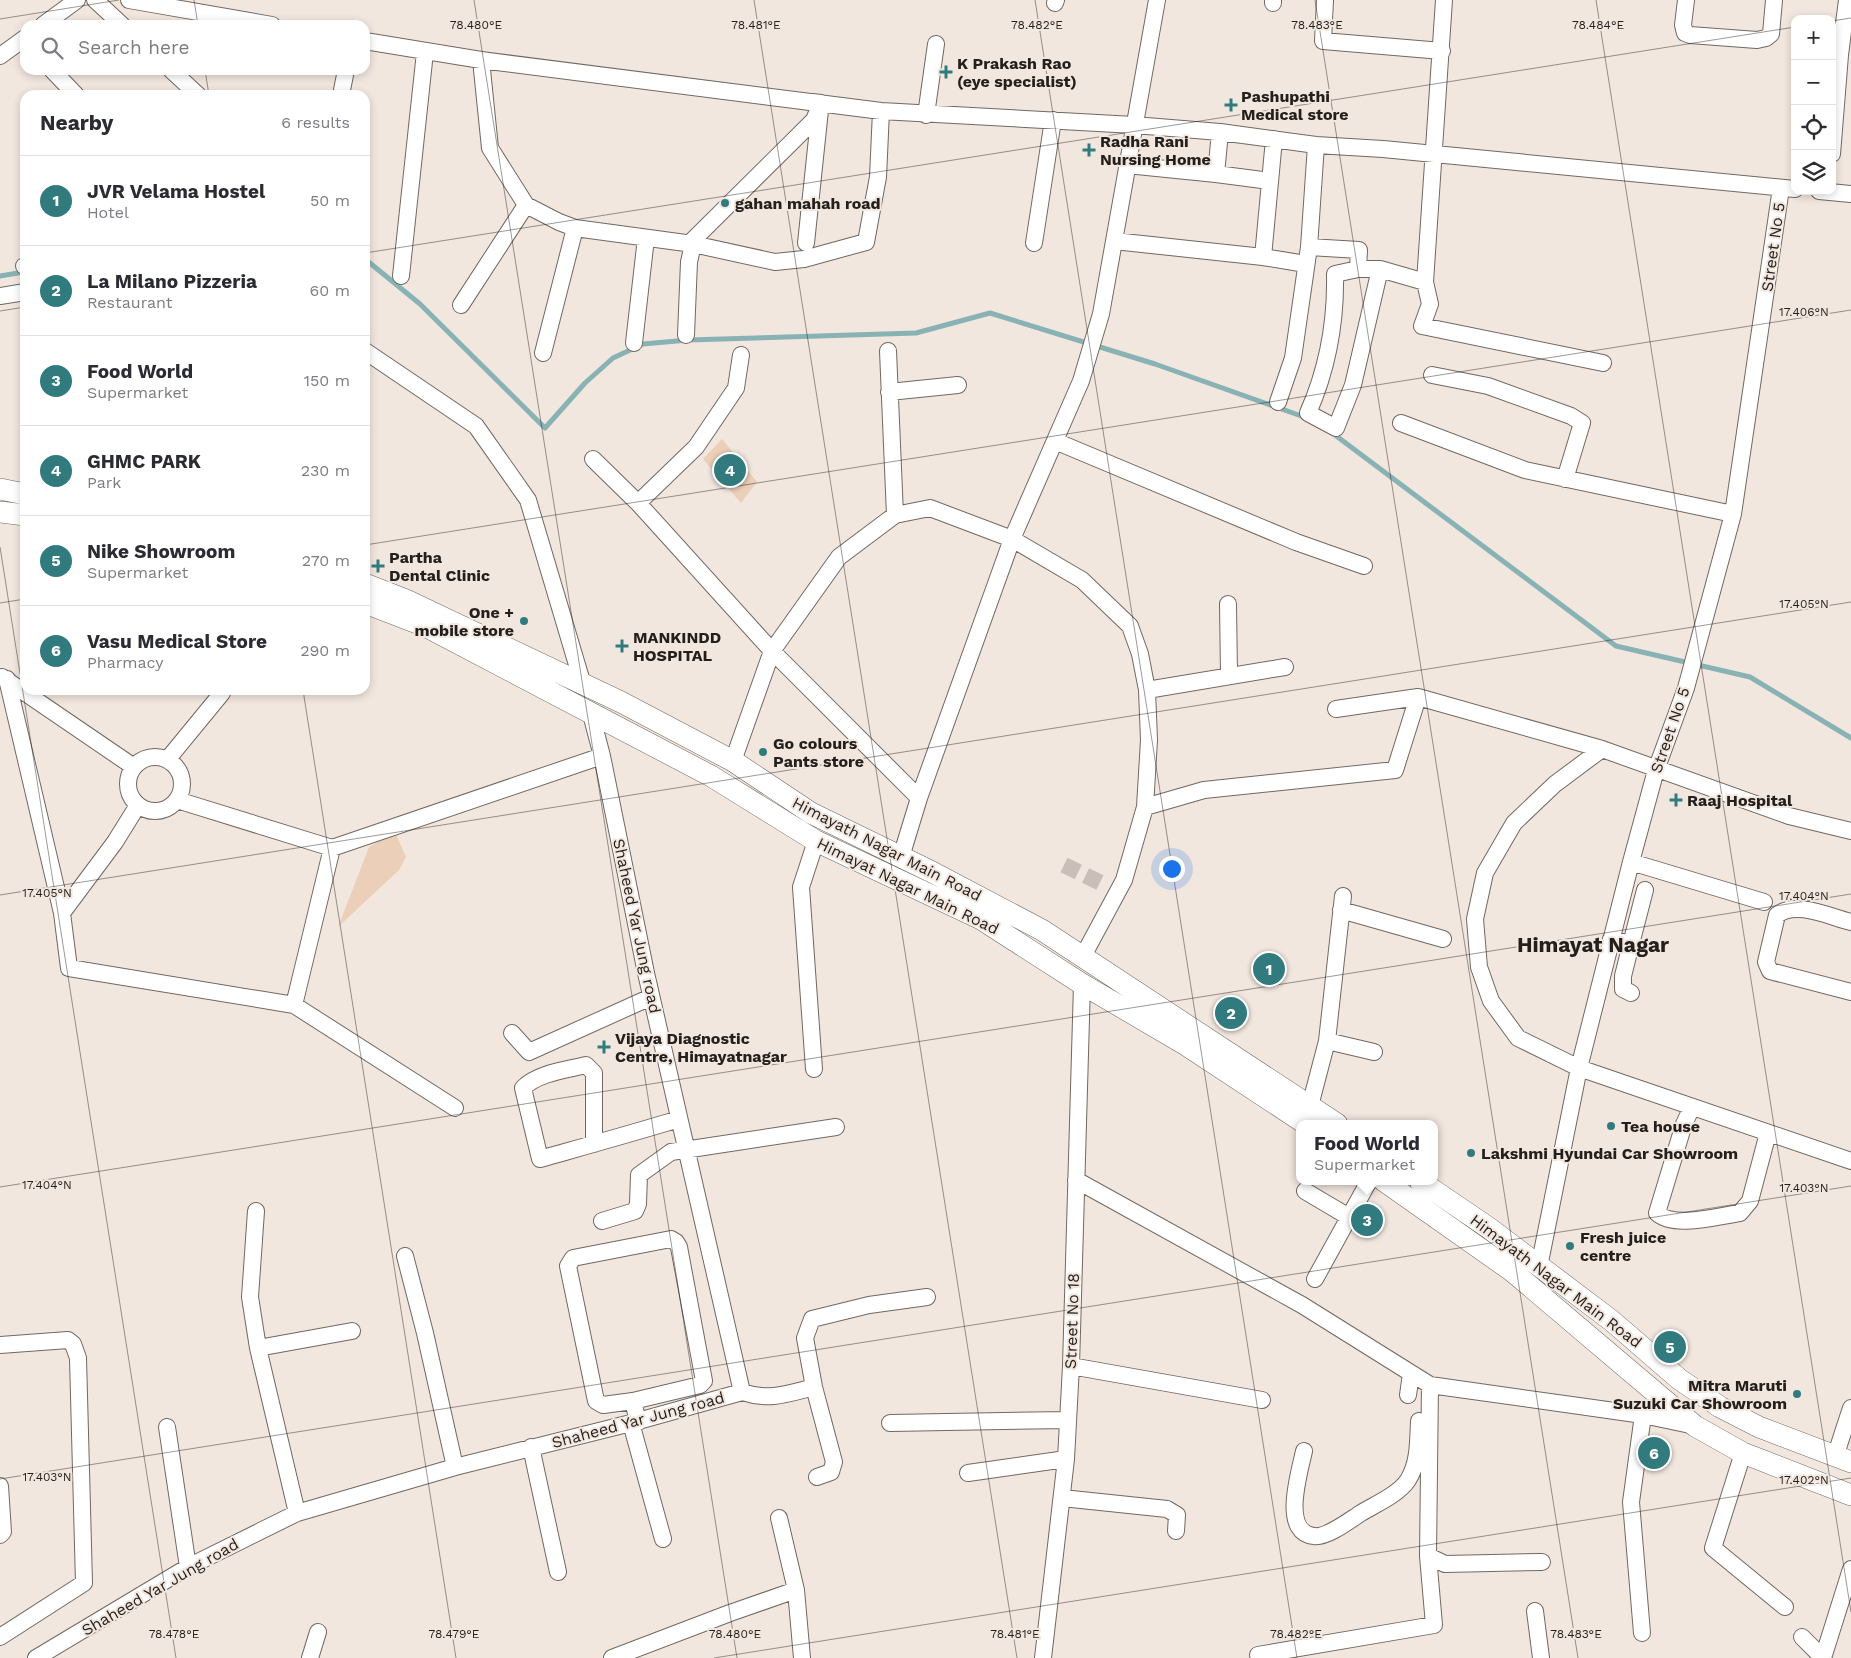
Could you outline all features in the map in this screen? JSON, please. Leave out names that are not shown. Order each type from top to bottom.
[{"type":"main road","points":[[0,488],[20,493]]},
{"type":"main road","points":[[0,512],[20,514]]},
{"type":"main road","name":"Himayath Nagar Main Road","points":[[370,586],[406,600],[621,702],[733,761],[811,813],[1042,930],[1308,1115],[1324,1120]]},
{"type":"main road","name":"Himayat Nagar Main Road","points":[[370,605],[425,626],[711,776],[816,841],[981,919],[1082,984],[1308,1115]]},
{"type":"main road","points":[[584,685],[591,714]]},
{"type":"main road","points":[[1390,1185],[1512,1271],[1694,1426],[1743,1453],[1851,1495]]},
{"type":"main road","name":"Himayath Nagar Main Road","points":[[1426,1185],[1489,1228],[1612,1321],[1678,1378],[1720,1407],[1759,1427],[1843,1460]]},
{"type":"street","points":[[50,20],[77,0]]},
{"type":"street","points":[[95,0],[117,20]]},
{"type":"street","points":[[129,0],[243,20]]},
{"type":"street","points":[[901,857],[918,798],[1012,539],[1081,381],[1101,314],[1156,0]]},
{"type":"street","points":[[1325,0],[1323,41],[1442,51]]},
{"type":"street","points":[[1444,0],[1425,282],[1430,304],[1422,326],[1603,363]]},
{"type":"street","points":[[1686,0],[1683,25],[1686,32],[1690,35],[1757,40],[1766,38],[1771,34],[1774,0]]},
{"type":"street","points":[[1832,150],[1840,55],[1847,0]]},
{"type":"street","points":[[370,42],[481,60],[881,112],[1134,124],[1220,132],[1316,145],[1788,189]]},
{"type":"street","points":[[0,56],[20,43]]},
{"type":"street","points":[[926,114],[936,44]]},
{"type":"street","points":[[401,276],[425,52]]},
{"type":"street","points":[[481,60],[490,148],[526,205],[575,228],[691,244],[775,262],[804,259],[866,242],[878,177],[881,112]]},
{"type":"street","points":[[57,75],[71,90]]},
{"type":"street","points":[[176,75],[193,90]]},
{"type":"street","points":[[342,90],[345,75]]},
{"type":"street","points":[[806,243],[816,103]]},
{"type":"street","points":[[686,336],[691,244],[814,120],[816,103]]},
{"type":"street","points":[[1034,243],[1053,120]]},
{"type":"street","points":[[1216,174],[1220,132]]},
{"type":"street","points":[[1263,257],[1274,139]]},
{"type":"street","points":[[1278,402],[1293,358],[1309,247],[1316,145]]},
{"type":"street","points":[[1128,165],[1270,181]]},
{"type":"street","name":"Street No 5","points":[[1539,1267],[1579,1068],[1631,862],[1656,770],[1686,688],[1733,514],[1788,189]]},
{"type":"street","points":[[1836,193],[1851,194]]},
{"type":"street","points":[[461,305],[526,205]]},
{"type":"street","points":[[543,353],[575,228]]},
{"type":"street","points":[[634,343],[646,238]]},
{"type":"street","points":[[1114,241],[1263,257],[1306,264]]},
{"type":"street","points":[[1309,247],[1359,250],[1358,269]]},
{"type":"street","points":[[1380,269],[1353,386],[1336,428],[1308,413],[1316,396],[1330,343],[1336,300],[1335,274],[1358,269],[1380,269],[1425,282]]},
{"type":"street","points":[[0,296],[20,293]]},
{"type":"street","points":[[888,351],[895,515]]},
{"type":"street","points":[[370,354],[476,426],[528,500],[584,685]]},
{"type":"street","points":[[638,503],[696,446],[736,388],[741,355]]},
{"type":"street","points":[[1432,375],[1488,386],[1571,416],[1582,423],[1565,479]]},
{"type":"street","points":[[889,392],[958,385]]},
{"type":"street","points":[[1401,423],[1525,470],[1733,514]]},
{"type":"street","points":[[1055,441],[1296,542],[1364,566]]},
{"type":"street","points":[[593,459],[638,503],[772,651],[918,798]]},
{"type":"street","points":[[733,761],[772,651],[838,557],[895,515],[930,508],[1012,539],[1082,580],[1130,626],[1140,654],[1148,690],[1149,740],[1145,807],[1124,880],[1112,888],[1082,958]]},
{"type":"street","points":[[1228,604],[1229,675]]},
{"type":"street","points":[[1148,690],[1285,667]]},
{"type":"street","points":[[4,678],[20,689]]},
{"type":"street","points":[[4,678],[62,913],[68,968],[294,1006],[455,1108]]},
{"type":"street","points":[[29,695],[134,767]]},
{"type":"street","points":[[167,760],[220,695]]},
{"type":"street","points":[[1145,807],[1204,790],[1395,770],[1418,697]]},
{"type":"street","points":[[1336,709],[1418,697],[1602,749],[1656,770],[1789,816],[1851,831]]},
{"type":"street","name":"Shaheed Yar Jung road","points":[[36,1658],[188,1567],[297,1513],[456,1467],[635,1422],[742,1392],[651,997],[602,756],[591,714]]},
{"type":"street","points":[[1602,749],[1556,784],[1514,824],[1485,873],[1475,919],[1479,966],[1491,1001],[1518,1038],[1579,1068],[1851,1161]]},
{"type":"street","points":[[177,800],[332,848],[602,756]]},
{"type":"street","points":[[151,758],[167,760],[179,770],[182,779],[182,789],[177,800],[165,810],[156,812],[138,805],[128,789],[128,780],[134,767],[143,760],[151,758]]},
{"type":"street","points":[[62,913],[115,842],[138,805]]},
{"type":"street","points":[[814,1069],[801,887],[816,841]]},
{"type":"street","points":[[294,1006],[332,848]]},
{"type":"street","points":[[1631,862],[1764,902]]},
{"type":"street","points":[[1631,994],[1623,989],[1623,976],[1645,890]]},
{"type":"street","points":[[1308,1115],[1327,1041],[1342,903],[1444,939]]},
{"type":"street","points":[[1851,922],[1796,908],[1783,910],[1777,915],[1766,962],[1770,971],[1851,992]]},
{"type":"street","points":[[1612,939],[1631,944]]},
{"type":"street","name":"Street No 18","points":[[1043,1658],[1066,1459],[1071,1366],[1082,984]]},
{"type":"street","points":[[512,1033],[529,1052],[651,997]]},
{"type":"street","points":[[1327,1041],[1374,1052]]},
{"type":"street","points":[[594,1144],[594,1073],[591,1068],[586,1065],[542,1077],[529,1082],[523,1088],[540,1159],[594,1144],[679,1119]]},
{"type":"street","points":[[1692,1107],[1684,1124],[1657,1212],[1661,1217],[1684,1222],[1740,1213],[1750,1201],[1768,1132]]},
{"type":"street","points":[[602,1220],[635,1211],[638,1204],[639,1175],[671,1152],[836,1127]]},
{"type":"street","points":[[1076,1180],[1302,1305],[1420,1380],[1642,1415],[1694,1426]]},
{"type":"street","points":[[1315,1279],[1367,1185]]},
{"type":"street","points":[[1305,1191],[1349,1217]]},
{"type":"street","points":[[256,1211],[250,1297],[258,1348],[297,1513]]},
{"type":"street","points":[[671,1239],[679,1247],[704,1381],[700,1385],[633,1401],[604,1404],[596,1401],[568,1266],[573,1258],[671,1239]]},
{"type":"street","points":[[405,1256],[456,1467]]},
{"type":"street","points":[[817,1477],[831,1472],[834,1462],[814,1387],[806,1338],[812,1319],[869,1305],[927,1297]]},
{"type":"street","points":[[258,1348],[352,1331]]},
{"type":"street","points":[[0,1345],[68,1340],[73,1344],[78,1358],[84,1583],[0,1637]]},
{"type":"street","points":[[1071,1366],[1262,1400]]},
{"type":"street","points":[[1408,1395],[1420,1380]]},
{"type":"street","points":[[1304,1451],[1293,1505],[1295,1519],[1304,1532],[1315,1537],[1334,1530],[1408,1482],[1416,1457],[1420,1380]]},
{"type":"street","points":[[1258,1655],[1434,1625],[1428,1556],[1420,1380]]},
{"type":"street","points":[[742,1392],[756,1397],[769,1398],[814,1387]]},
{"type":"street","points":[[633,1401],[635,1422],[663,1539]]},
{"type":"street","points":[[1843,1460],[1851,1408]]},
{"type":"street","points":[[1642,1415],[1631,1502],[1642,1633]]},
{"type":"street","points":[[890,1423],[1068,1420]]},
{"type":"street","points":[[167,1427],[188,1567]]},
{"type":"street","points":[[532,1447],[558,1572]]},
{"type":"street","points":[[1743,1453],[1713,1548],[1785,1607]]},
{"type":"street","points":[[968,1473],[1066,1459]]},
{"type":"street","points":[[0,1486],[4,1532],[0,1535]]},
{"type":"street","points":[[1062,1498],[1167,1509],[1177,1515],[1176,1531]]},
{"type":"street","points":[[779,1518],[796,1590],[802,1658]]},
{"type":"street","points":[[1428,1556],[1445,1564],[1542,1562]]},
{"type":"street","points":[[1802,1637],[1823,1658],[1851,1569]]},
{"type":"street","points":[[612,1658],[796,1590]]},
{"type":"street","points":[[1535,1611],[1541,1658]]},
{"type":"street","points":[[310,1658],[318,1632]]},
{"type":"shaded area","points":[[722,439],[757,482],[741,503],[703,459]]},
{"type":"shaded area","points":[[395,832],[406,857],[399,870],[338,927],[369,847]]},
{"type":"waterway","points":[[370,263],[420,304],[545,428],[585,383],[613,358],[643,344],[688,340],[916,333],[990,313],[1155,364],[1307,418]]},
{"type":"waterway","points":[[0,276],[20,273]]},
{"type":"waterway","points":[[1331,432],[1616,646],[1750,677],[1851,738]]},
{"type":"tunnel","points":[[1064,865],[1107,886]]},
{"type":"place","name":"K Prakash Rao (eye specialist)","points":[[946,72]]},
{"type":"place","name":"Pashupathi Medical store","points":[[1231,105]]},
{"type":"place","name":"Radha Rani Nursing Home","points":[[1089,150]]},
{"type":"place","name":"gahan mahah road","points":[[725,203]]},
{"type":"place","name":"GHMC PARK","points":[[730,470]]},
{"type":"place","name":"Partha Dental Clinic","points":[[378,566]]},
{"type":"place","name":"One + mobile store","points":[[524,621]]},
{"type":"place","name":"MANKINDD HOSPITAL","points":[[622,646]]},
{"type":"place","name":"Go colours Pants store","points":[[763,752]]},
{"type":"place","name":"Raaj Hospital","points":[[1676,800]]},
{"type":"place","name":"JVR Velama Hostel","points":[[1269,969]]},
{"type":"place","name":"La Milano Pizzeria","points":[[1231,1013]]},
{"type":"place","name":"Vijaya Diagnostic Centre, Himayatnagar","points":[[604,1047]]},
{"type":"place","name":"Tea house","points":[[1611,1126]]},
{"type":"place","name":"Lakshmi Hyundai Car Showroom","points":[[1471,1153]]},
{"type":"place","name":"Food World","points":[[1367,1220]]},
{"type":"place","name":"Fresh juice centre","points":[[1570,1246]]},
{"type":"place","name":"Nike Showroom","points":[[1670,1347]]},
{"type":"place","name":"Mitra Maruti Suzuki Car Showroom","points":[[1797,1394]]},
{"type":"place","name":"Vasu Medical Store","points":[[1654,1453]]},
{"type":"district","name":"Himayat Nagar","points":[[1593,944]]}]
